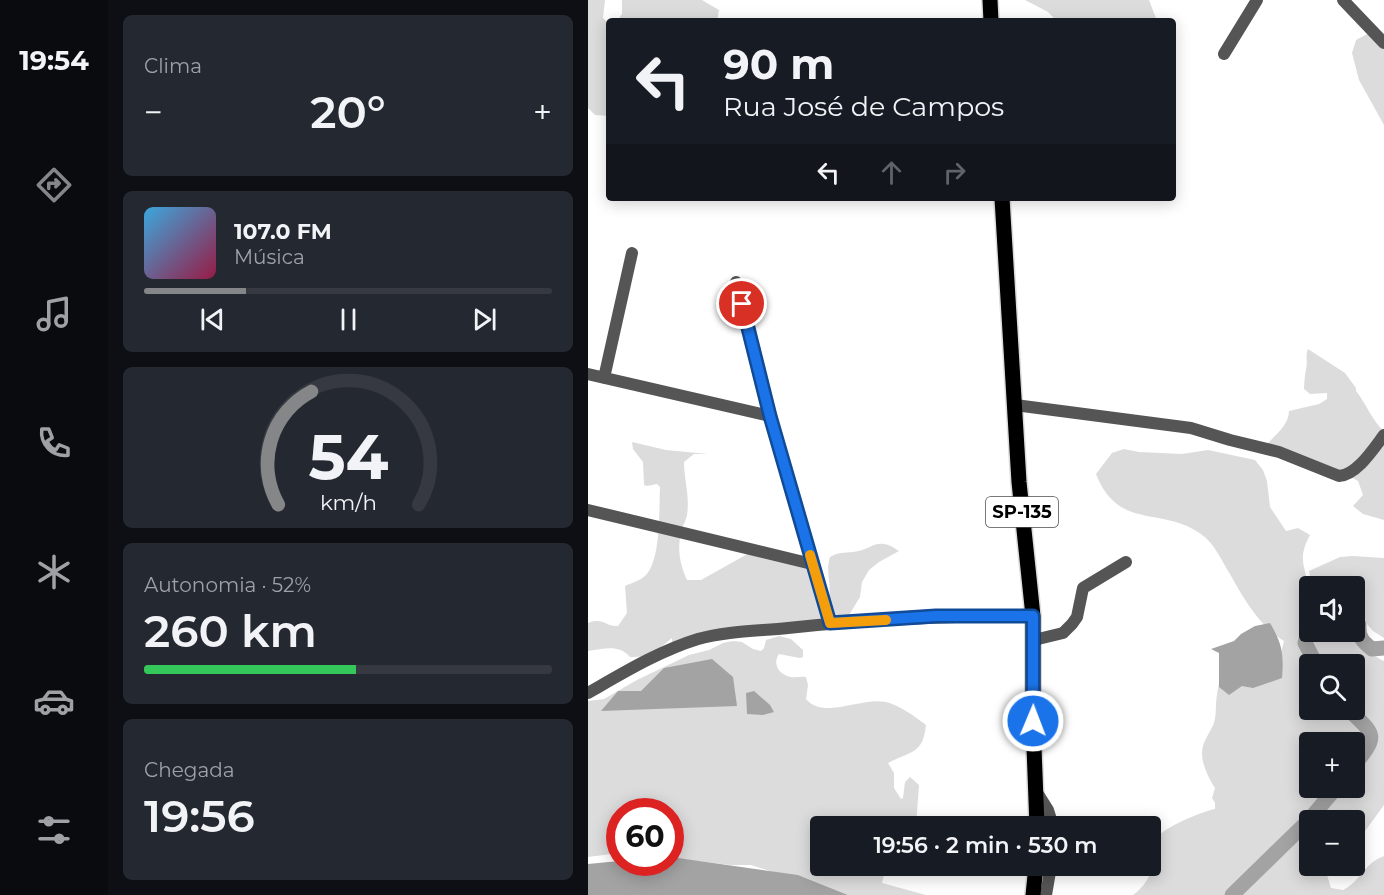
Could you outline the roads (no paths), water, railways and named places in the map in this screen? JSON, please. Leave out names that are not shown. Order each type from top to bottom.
[{"type":"main road","points":[[990,0],[991,18]]},
{"type":"main road","name":"SP-135","points":[[1002,201],[1018,482],[1033,616],[1033,721],[1037,816]]},
{"type":"main road","points":[[1037,876],[1042,893]]},
{"type":"street","points":[[1224,54],[1257,0]]},
{"type":"street","points":[[1343,0],[1384,43]]},
{"type":"street","points":[[604,378],[632,253]]},
{"type":"street","points":[[736,282],[770,416],[830,623]]},
{"type":"street","points":[[588,374],[770,416]]},
{"type":"street","points":[[1015,405],[1191,428],[1279,452],[1339,476],[1347,474],[1356,467],[1384,435]]},
{"type":"street","points":[[588,510],[812,564]]},
{"type":"street","points":[[1034,640],[1064,633],[1077,617],[1083,588],[1126,562]]},
{"type":"street","points":[[588,693],[632,668],[675,648],[719,634],[936,616],[1033,616]]},
{"type":"street","points":[[1036,791],[1050,816]]},
{"type":"street","points":[[1042,893],[1048,876]]},
{"type":"waterway","points":[[1305,642],[1311,654]]},
{"type":"waterway","points":[[1364,642],[1372,649],[1384,648]]},
{"type":"waterway","points":[[1359,720],[1369,730],[1371,736],[1365,750]]},
{"type":"waterway","points":[[1232,895],[1308,821],[1328,798]]}]
